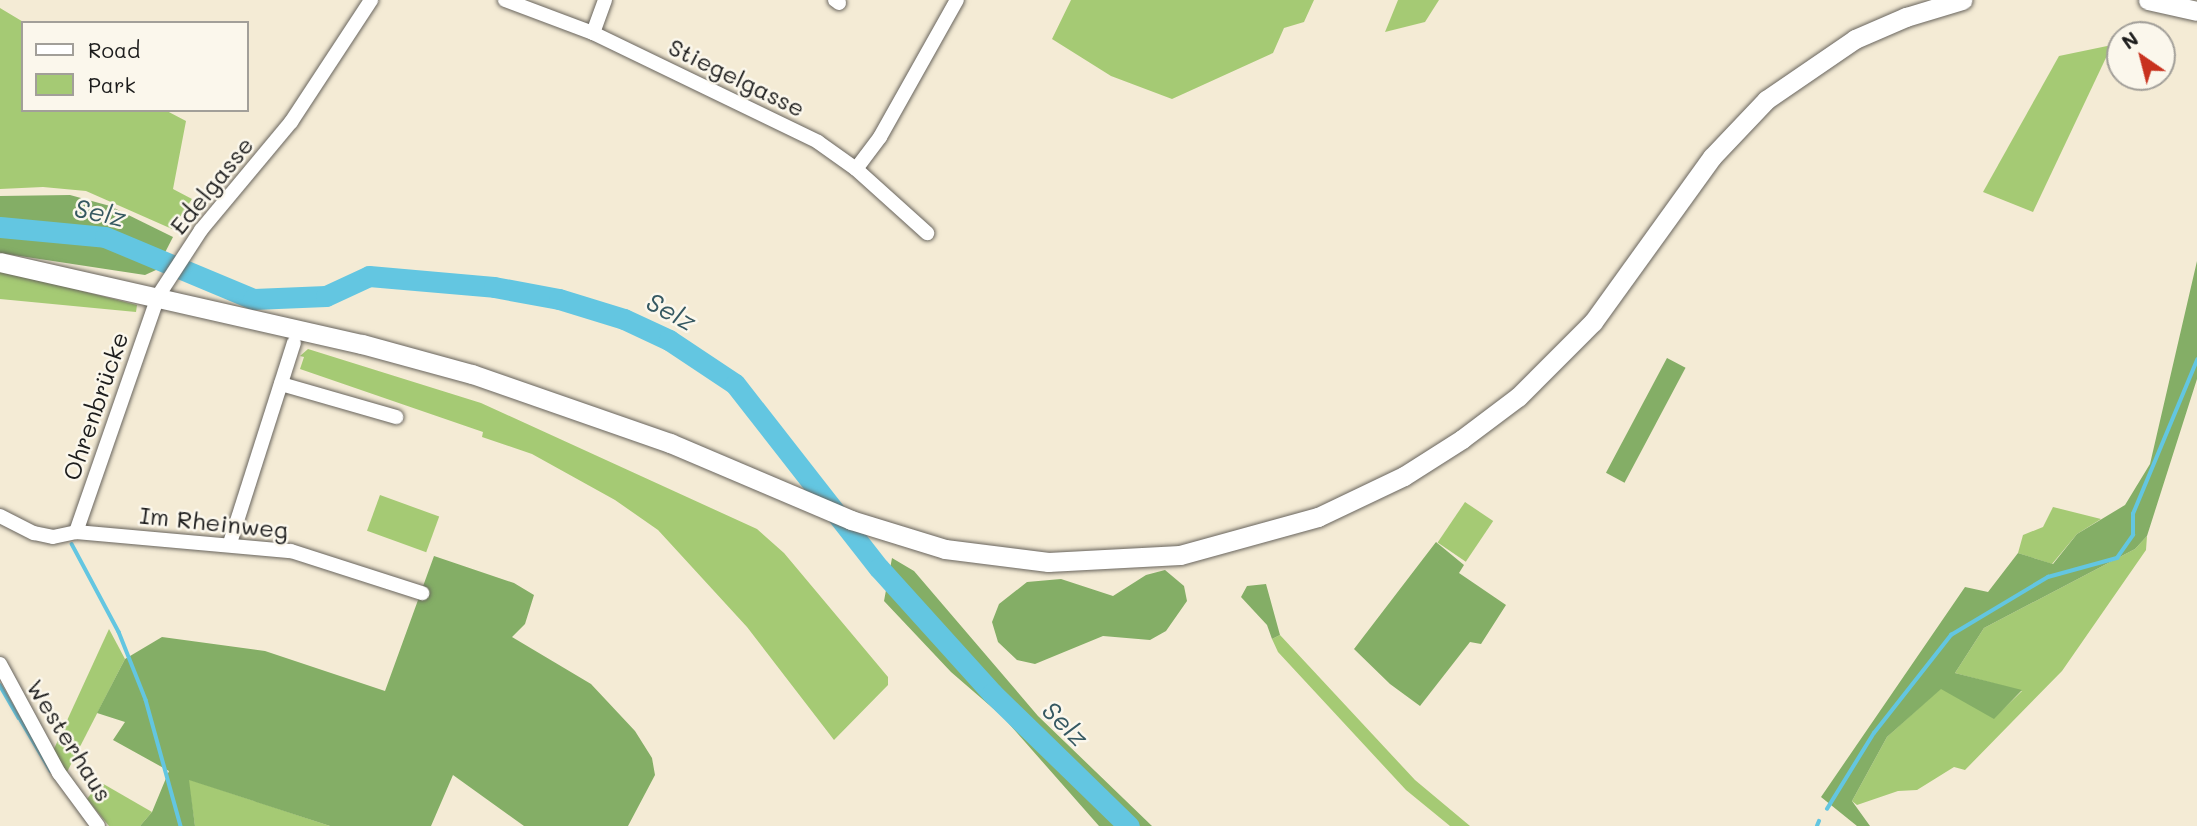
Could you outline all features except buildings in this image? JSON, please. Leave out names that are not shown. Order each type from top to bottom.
[{"type":"main road","points":[[0,261],[158,296],[472,374],[622,425],[851,520],[975,555],[1048,562],[1113,562],[1209,549],[1318,517],[1404,476],[1462,439],[1527,389],[1593,322],[1712,157],[1766,100],[1855,39],[1906,17],[1962,0]]},
{"type":"main road","points":[[2148,0],[2197,11]]},
{"type":"street","name":"Edelgasse","points":[[158,296],[188,248],[291,122],[371,0]]},
{"type":"street","name":"Stiegelgasse","points":[[505,0],[593,33],[818,142],[856,169],[927,233]]},
{"type":"street","points":[[593,33],[606,0]]},
{"type":"street","points":[[856,169],[880,137],[957,0]]},
{"type":"street","name":"Ohrenbrücke","points":[[76,532],[158,296]]},
{"type":"street","points":[[230,543],[294,342]]},
{"type":"street","points":[[281,384],[396,417]]},
{"type":"street","name":"Im Rheinweg","points":[[0,516],[34,533],[53,537],[76,532],[230,543],[290,551],[422,593]]},
{"type":"street","name":"Westerhaus","points":[[3,671],[59,773],[98,826]]},
{"type":"green space","points":[[1071,0],[1314,0],[1304,22],[1284,28],[1273,53],[1172,99],[1111,76],[1052,39]]},
{"type":"green space","points":[[1398,0],[1439,0],[1425,22],[1385,32]]},
{"type":"green space","points":[[0,8],[22,21],[21,112],[169,112],[186,121],[173,189],[192,199],[172,229],[86,191],[43,187],[0,189]]},
{"type":"green space","points":[[2106,46],[2106,58],[2033,212],[1983,192],[2059,56]]},
{"type":"green space","points":[[70,195],[110,206],[173,237],[156,270],[145,275],[0,253],[0,196]]},
{"type":"green space","points":[[2197,261],[2197,379],[2147,536],[2135,549],[1984,628],[1955,673],[2022,690],[1994,719],[1941,689],[1887,737],[1852,801],[1870,826],[1857,826],[1821,797],[1965,587],[1988,592],[2018,553],[2053,564],[2077,534],[2125,505],[2150,464]]},
{"type":"green space","points":[[0,270],[137,305],[136,312],[0,299]]},
{"type":"green space","points":[[308,349],[481,403],[757,529],[784,553],[888,677],[888,685],[834,740],[747,627],[658,530],[615,500],[532,454],[482,437],[483,432],[300,369],[304,357],[300,356]]},
{"type":"green space","points":[[1667,358],[1686,368],[1625,483],[1606,473]]},
{"type":"green space","points":[[380,495],[439,517],[426,552],[367,531]]},
{"type":"green space","points":[[1465,502],[1493,521],[1466,562],[1438,543]]},
{"type":"green space","points":[[2053,507],[2101,519],[2077,534],[2052,564],[2018,553],[2023,535],[2043,527]]},
{"type":"green space","points":[[2147,536],[2146,550],[2062,671],[1965,770],[1954,767],[1917,790],[1898,791],[1857,805],[1852,801],[1887,737],[1941,688],[1994,718],[2022,691],[1955,673],[1984,628],[2135,549]]},
{"type":"green space","points":[[1436,542],[1464,565],[1459,573],[1506,605],[1481,644],[1470,642],[1420,706],[1390,684],[1354,649]]},
{"type":"green space","points":[[434,556],[514,583],[534,595],[525,624],[512,637],[591,684],[635,731],[652,758],[655,775],[628,826],[524,826],[453,775],[431,826],[330,826],[189,780],[195,826],[140,826],[152,812],[169,771],[113,740],[125,722],[97,713],[125,659],[162,637],[265,651],[385,691]]},
{"type":"green space","points":[[892,558],[914,571],[1038,716],[1152,826],[1099,826],[1003,717],[951,672],[884,601]]},
{"type":"green space","points":[[1165,570],[1184,586],[1187,601],[1166,631],[1150,640],[1103,636],[1035,664],[1017,660],[998,642],[992,622],[999,604],[1027,582],[1061,579],[1113,596],[1146,575]]},
{"type":"green space","points":[[1266,584],[1280,635],[1272,639],[1267,625],[1241,597],[1247,586]]},
{"type":"green space","points":[[109,629],[125,659],[67,772],[53,751]]},
{"type":"green space","points":[[1280,635],[1415,780],[1470,826],[1450,826],[1406,790],[1278,652],[1272,639]]},
{"type":"green space","points":[[188,779],[330,826],[195,826]]},
{"type":"green space","points":[[100,782],[152,812],[140,826],[109,826],[87,799]]},
{"type":"waterway","name":"Selz","points":[[0,227],[105,237],[253,299],[326,296],[369,276],[494,287],[559,299],[624,319],[669,340],[735,384],[879,568],[992,693],[1129,826]]},
{"type":"waterway","points":[[1827,809],[1874,733],[1951,635],[2048,577],[2117,558],[2133,535],[2133,514],[2197,360]]},
{"type":"waterway","points":[[72,544],[119,632],[146,700],[181,826]]},
{"type":"waterway","points":[[0,685],[19,718]]},
{"type":"waterway","points":[[21,720],[51,771]]},
{"type":"waterway","points":[[1817,826],[1819,821]]}]
